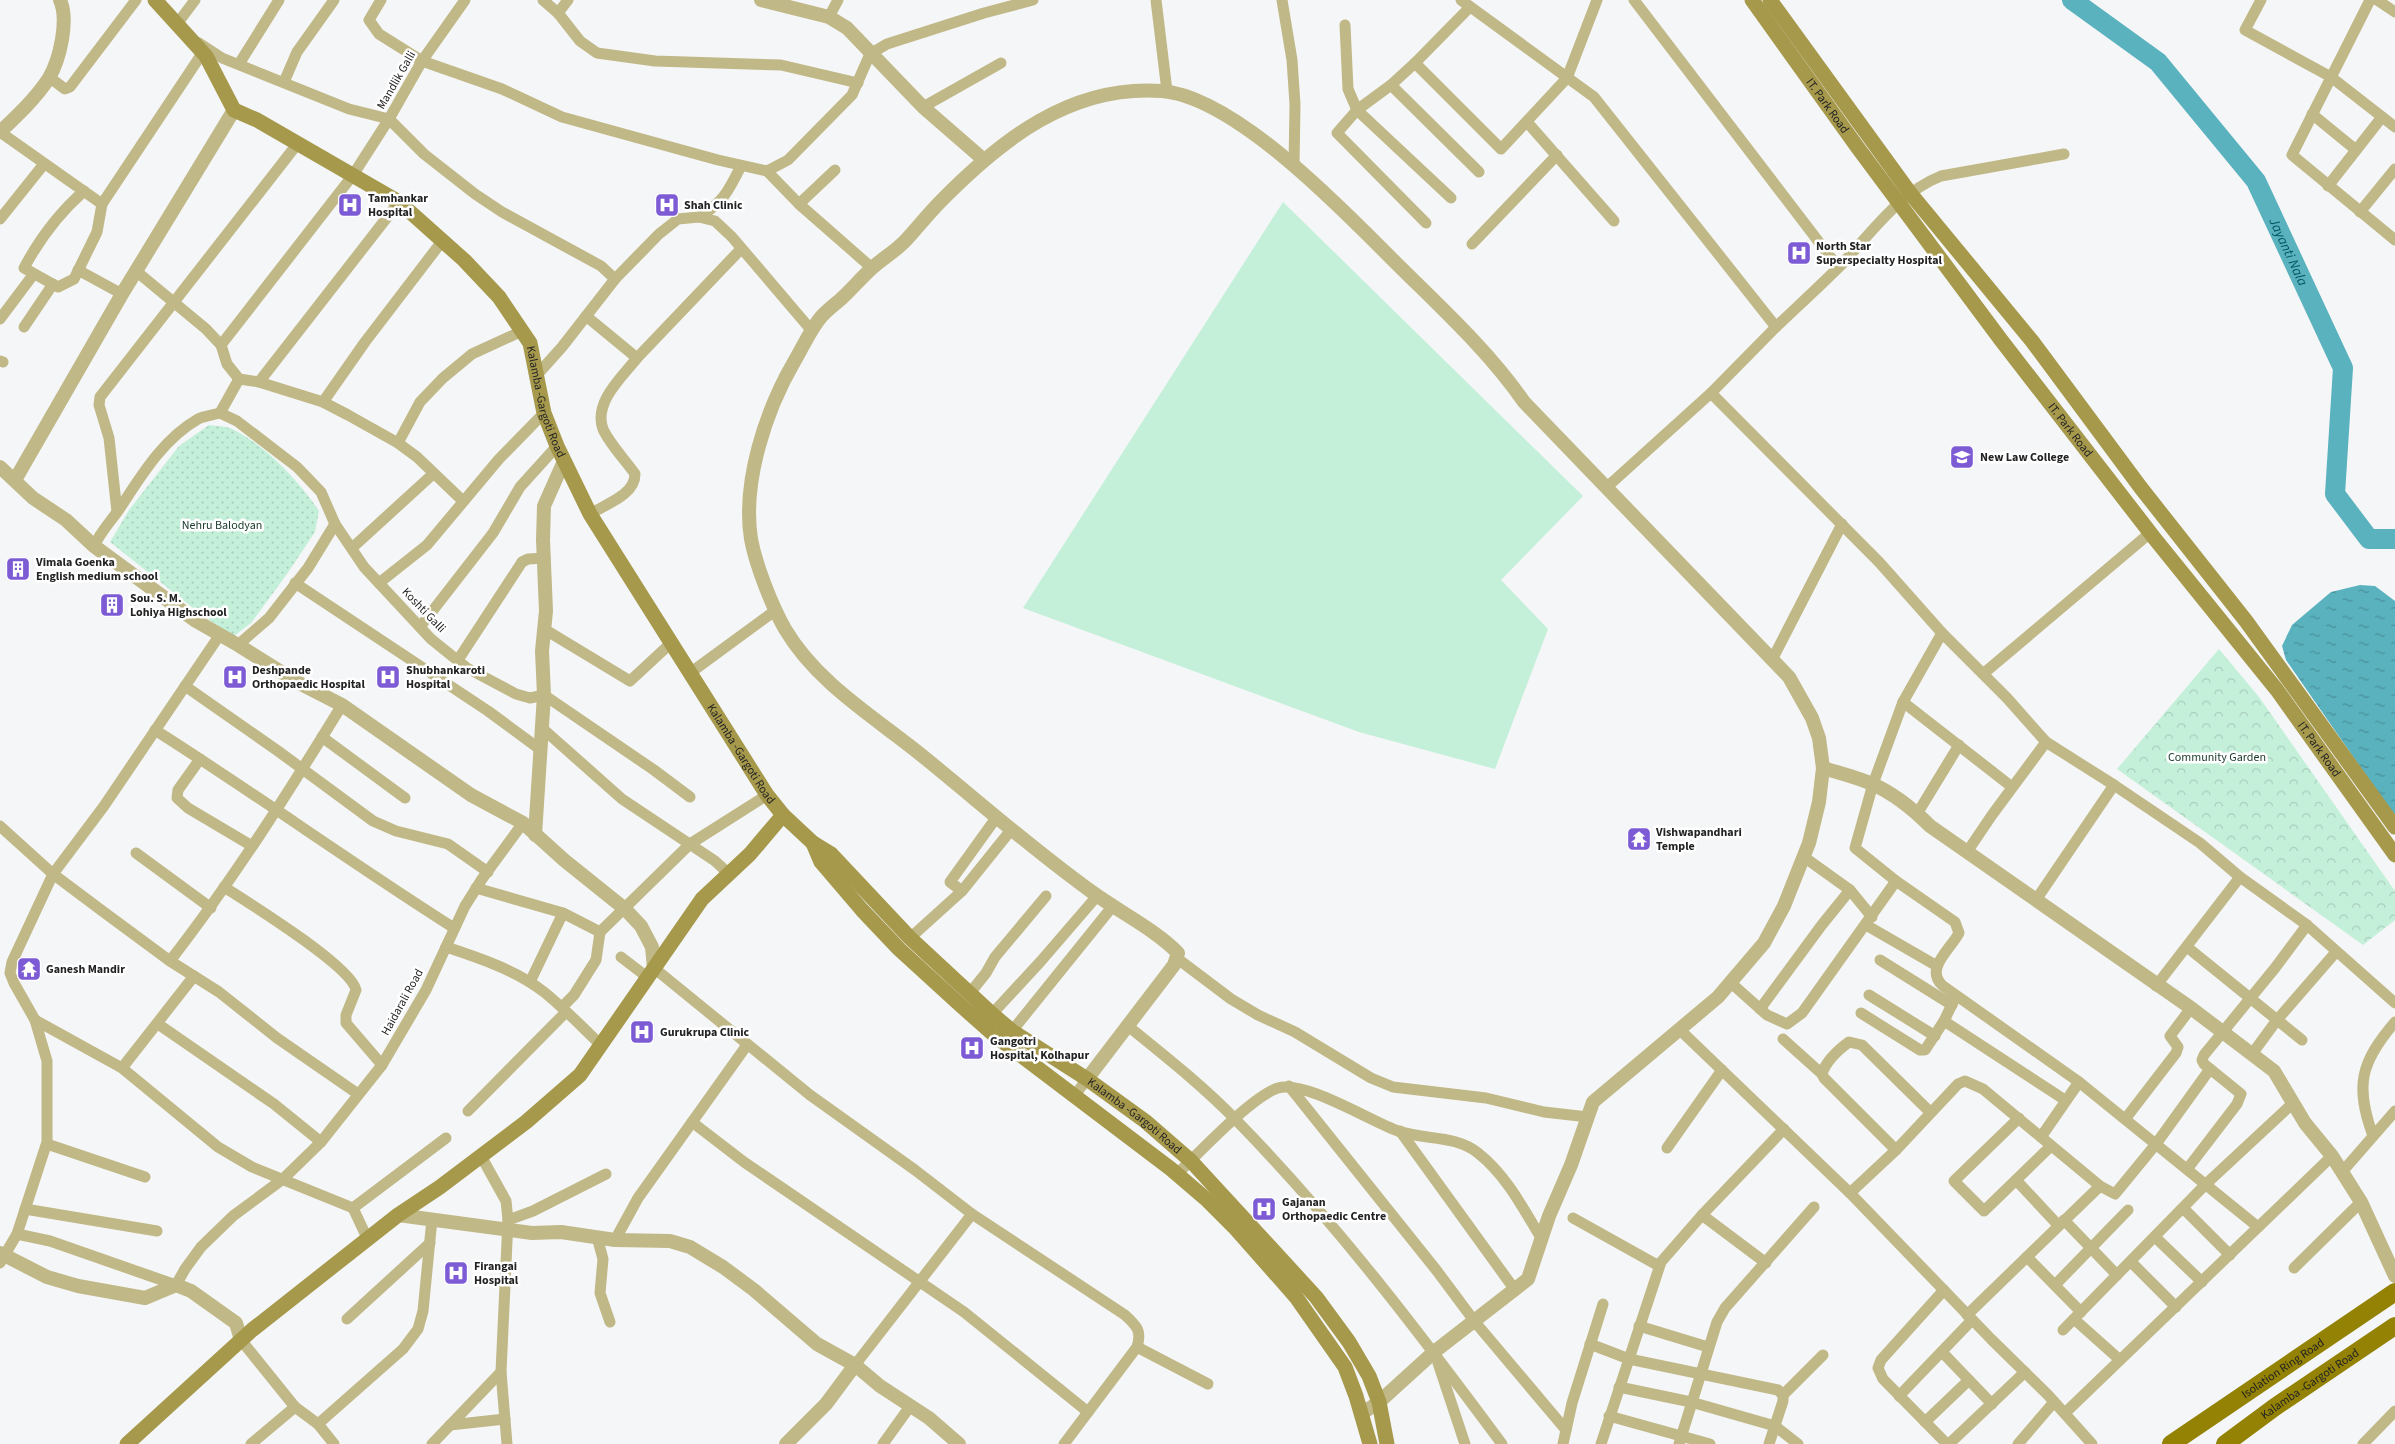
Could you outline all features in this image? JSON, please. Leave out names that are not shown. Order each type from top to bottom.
[{"type":"main road","points":[[155,0],[203,52],[234,110]]},
{"type":"main road","name":"IT. Park Road","points":[[1752,0],[1905,198],[2032,341],[2141,488],[2246,621],[2395,827]]},
{"type":"main road","name":"IT. Park Road","points":[[1770,0],[2001,340],[2150,533],[2277,690],[2395,855]]},
{"type":"main road","name":"Kalamba -Gargoti Road","points":[[234,110],[298,142],[398,202],[443,240],[480,276],[530,343],[544,413],[557,446],[590,514],[767,795],[783,815],[813,843],[831,854],[910,938],[992,1014],[1012,1031],[1145,1121],[1191,1161],[1316,1297],[1349,1342],[1369,1376],[1379,1402],[1387,1444]]},
{"type":"main road","points":[[127,1444],[241,1340],[368,1240],[398,1214],[440,1187],[526,1122],[580,1075],[702,899],[750,854],[783,815]]},
{"type":"main road","name":"Kalamba -Gargoti Road","points":[[813,843],[821,862],[899,949],[994,1035],[1177,1174],[1236,1229],[1302,1305],[1345,1367],[1370,1444]]},
{"type":"main road","name":"Isolation Ring Road","points":[[2171,1444],[2395,1292]]},
{"type":"main road","name":"Kalamba -Gargoti Road","points":[[2225,1444],[2275,1407],[2395,1326]]},
{"type":"street","points":[[60,0],[63,7],[64,32],[49,77],[19,114],[0,132],[102,204]]},
{"type":"street","points":[[49,77],[66,89],[70,87],[136,0]]},
{"type":"street","points":[[177,24],[195,0]]},
{"type":"street","points":[[239,64],[279,0]]},
{"type":"street","points":[[284,82],[297,52],[334,0]]},
{"type":"street","points":[[381,0],[368,20],[379,34],[422,61],[502,89],[562,117],[741,166],[767,171],[799,204],[872,268]]},
{"type":"street","name":"Mandlik Galli","points":[[221,345],[353,175],[389,119],[422,61],[464,0]]},
{"type":"street","points":[[543,0],[558,13],[580,41],[597,53],[655,61],[782,65],[858,83]]},
{"type":"street","points":[[558,13],[568,0]]},
{"type":"street","points":[[761,0],[829,17],[847,28],[923,107],[984,160]]},
{"type":"street","points":[[829,17],[838,0]]},
{"type":"street","points":[[767,171],[788,160],[852,95],[870,54],[887,44],[984,13],[1033,0]]},
{"type":"street","points":[[1156,0],[1166,91]]},
{"type":"street","points":[[1282,0],[1292,60],[1295,104],[1294,168]]},
{"type":"street","points":[[1415,63],[1501,150],[1567,78],[1597,0]]},
{"type":"street","points":[[1634,0],[1838,267]]},
{"type":"street","points":[[2261,0],[2245,30],[2331,77],[2395,127]]},
{"type":"street","points":[[2370,0],[2292,155],[2395,240]]},
{"type":"street","points":[[2377,0],[2395,12]]},
{"type":"street","points":[[1426,223],[1337,133],[1357,110],[1391,85],[1415,63],[1466,4],[1594,97],[1776,327]]},
{"type":"street","points":[[1345,25],[1348,89],[1357,110],[1451,198]]},
{"type":"street","points":[[189,37],[222,58],[349,109],[389,119],[424,154],[475,194],[502,212],[601,266],[615,279]]},
{"type":"street","points":[[84,191],[61,212],[34,249],[24,268],[58,287],[74,279],[97,232],[102,204],[203,52]]},
{"type":"street","points":[[923,107],[1001,64]]},
{"type":"street","points":[[1391,85],[1479,172]]},
{"type":"street","points":[[1075,1095],[1178,959],[1178,952],[1112,907],[1011,830],[884,725],[851,702],[801,652],[787,632],[776,610],[751,540],[751,501],[763,431],[778,392],[821,317],[872,268],[902,244],[942,200],[984,160],[1023,129],[1040,118],[1099,95],[1166,91],[1207,106],[1235,121],[1294,168],[1342,209],[1466,331],[1492,360],[1524,402],[1789,677],[1812,718],[1819,738],[1823,768],[1818,802],[1804,857],[1784,906],[1764,943],[1718,997],[1593,1102],[1528,1278],[1475,1322],[1434,1352],[1379,1402],[1361,1414]]},
{"type":"street","points":[[14,480],[122,294],[234,110]]},
{"type":"street","points":[[2312,114],[2356,150]]},
{"type":"street","points":[[2328,186],[2382,117]]},
{"type":"street","points":[[1528,122],[1614,221]]},
{"type":"street","points":[[116,512],[109,438],[99,405],[100,397],[298,142]]},
{"type":"street","points":[[1607,487],[1711,393],[1905,198],[1941,176],[2064,154]]},
{"type":"street","points":[[1472,244],[1557,156]]},
{"type":"street","points":[[0,219],[44,164]]},
{"type":"street","points":[[699,217],[715,208],[721,201],[741,166]]},
{"type":"street","points":[[799,204],[835,170]]},
{"type":"street","points":[[2360,212],[2393,175]]},
{"type":"street","points":[[259,382],[398,202]]},
{"type":"street","points":[[536,376],[615,279],[659,234],[678,219],[699,217],[715,221],[812,331]]},
{"type":"street","points":[[323,402],[443,240]]},
{"type":"street","points":[[590,514],[631,489],[635,482],[635,474],[603,429],[601,412],[614,387],[638,358],[741,249]]},
{"type":"street","points":[[78,270],[122,294]]},
{"type":"street","points":[[136,271],[206,328],[221,345],[227,364],[240,379],[259,382],[323,402],[398,443],[417,457],[463,501]]},
{"type":"street","points":[[0,319],[33,274]]},
{"type":"street","points":[[24,327],[53,284]]},
{"type":"street","points":[[586,316],[638,358]]},
{"type":"street","points":[[398,443],[420,402],[443,378],[472,354],[522,331]]},
{"type":"street","points":[[94,546],[131,488],[169,442],[199,419],[220,413],[240,379]]},
{"type":"street","points":[[1711,393],[1879,562],[1942,633],[1984,674],[2046,742],[2200,843],[2240,877],[2307,925],[2395,1003]]},
{"type":"street","name":"Koshti Galli","points":[[220,413],[237,422],[297,467],[321,492],[335,524],[380,583],[420,627],[467,668],[516,694],[530,698],[544,695]]},
{"type":"street","points":[[380,583],[427,546],[504,453],[544,413]]},
{"type":"street","points":[[420,627],[493,533],[520,486],[557,446]]},
{"type":"street","points":[[534,835],[544,695],[542,651],[545,558],[543,540],[544,506],[564,461]]},
{"type":"street","points":[[0,467],[33,498],[66,520],[94,546],[196,621],[296,682],[342,705],[471,795],[523,823],[534,835],[625,909],[649,938],[652,947],[651,973]]},
{"type":"street","points":[[352,548],[434,474]]},
{"type":"street","points":[[238,645],[269,618],[308,568],[335,524]]},
{"type":"street","points":[[1772,660],[1842,524]]},
{"type":"street","points":[[1984,674],[2150,533]]},
{"type":"street","points":[[458,660],[522,562],[528,559],[545,558]]},
{"type":"street","points":[[295,583],[480,706],[541,750]]},
{"type":"street","points":[[690,673],[776,610]]},
{"type":"street","points":[[544,629],[630,681],[671,643]]},
{"type":"street","points":[[1942,633],[1903,702],[1873,784],[1855,848],[1896,881],[1955,922],[1959,933],[1936,966],[1936,980],[1954,1001]]},
{"type":"street","points":[[176,1285],[145,1298],[78,1286],[46,1277],[2,1257],[17,1234],[47,1144],[47,1061],[35,1020],[10,973],[12,962],[53,874],[104,806],[219,636]]},
{"type":"street","points":[[185,686],[372,821],[396,831],[448,844],[488,872]]},
{"type":"street","points":[[544,695],[654,770],[690,797]]},
{"type":"street","points":[[1903,702],[2012,787]]},
{"type":"street","points":[[170,961],[211,908],[342,705]]},
{"type":"street","points":[[542,728],[622,799],[690,844],[728,873]]},
{"type":"street","points":[[155,730],[200,758],[369,873],[454,928]]},
{"type":"street","points":[[322,737],[405,798]]},
{"type":"street","points":[[1967,852],[2046,742]]},
{"type":"street","points":[[1917,814],[1959,745]]},
{"type":"street","points":[[200,758],[178,790],[177,798],[188,808],[252,846]]},
{"type":"street","points":[[1823,768],[1873,784],[2156,986],[2191,1008],[2274,1071],[2305,1123],[2332,1156],[2361,1202],[2395,1276]]},
{"type":"street","points":[[2036,900],[2114,785]]},
{"type":"street","points":[[468,1111],[564,1010],[596,960],[600,932],[690,844],[767,795]]},
{"type":"street","points":[[962,892],[950,882],[996,818]]},
{"type":"street","name":"Haidarali Road","points":[[176,1285],[185,1268],[201,1248],[233,1216],[283,1179],[321,1142],[382,1065],[426,990],[454,928],[476,888],[523,823]]},
{"type":"street","points":[[0,826],[53,874],[170,961],[219,992],[277,1038],[358,1094]]},
{"type":"street","points":[[910,938],[962,892],[1011,830]]},
{"type":"street","points":[[136,854],[211,908]]},
{"type":"street","points":[[1804,857],[1850,890],[1869,921],[1936,966]]},
{"type":"street","points":[[2156,986],[2240,877]]},
{"type":"street","points":[[1730,982],[1760,1009],[1778,1021],[1787,1024],[1793,1021],[1802,1013],[1896,881]]},
{"type":"street","points":[[224,887],[277,922],[348,976],[356,990],[346,1015],[346,1023],[382,1065]]},
{"type":"street","points":[[476,888],[562,913],[600,932]]},
{"type":"street","points":[[1760,1009],[1820,926],[1850,890]]},
{"type":"street","points":[[970,994],[986,974],[995,957],[1046,896]]},
{"type":"street","points":[[992,1014],[1041,962],[1097,896]]},
{"type":"street","points":[[1012,1031],[1112,907]]},
{"type":"street","points":[[530,982],[562,913]]},
{"type":"street","points":[[2188,1168],[2237,1104],[2241,1094],[2210,1069],[2202,1060],[2222,1031],[2275,968],[2307,925]]},
{"type":"street","points":[[446,947],[478,957],[530,982],[564,1010],[600,1045]]},
{"type":"street","points":[[2186,947],[2302,1040]]},
{"type":"street","points":[[2252,1054],[2277,1020],[2336,952]]},
{"type":"street","points":[[621,958],[651,973],[810,1095],[915,1170],[972,1214],[1125,1315],[1138,1327],[1140,1336],[1137,1348],[1064,1444]]},
{"type":"street","points":[[1178,959],[1231,999],[1258,1015],[1295,1032],[1371,1078],[1393,1087],[1486,1098],[1544,1112],[1588,1116]]},
{"type":"street","points":[[1880,960],[1954,1001],[2079,1082],[2188,1168],[2258,1227]]},
{"type":"street","points":[[122,1068],[194,976]]},
{"type":"street","points":[[1869,995],[1935,1036]]},
{"type":"street","points":[[1861,1013],[1920,1050],[1928,1048],[1954,1001]]},
{"type":"street","points":[[2126,1118],[2176,1053],[2178,1047],[2170,1036],[2191,1008]]},
{"type":"street","points":[[35,1020],[122,1068],[218,1147],[252,1167],[353,1208],[368,1240]]},
{"type":"street","points":[[1944,1022],[2065,1100]]},
{"type":"street","points":[[2373,1136],[2363,1109],[2362,1092],[2366,1069],[2372,1053],[2395,1022]]},
{"type":"street","points":[[158,1024],[274,1104],[321,1142]]},
{"type":"street","points":[[1128,1026],[1192,1078],[1236,1119],[1315,1205],[1434,1352],[1502,1444]]},
{"type":"street","points":[[1679,1030],[1850,1192],[1970,1318],[2065,1413],[2092,1444]]},
{"type":"street","points":[[1783,1039],[1822,1074],[1896,1150]]},
{"type":"street","points":[[1822,1074],[1824,1068],[1840,1048],[1849,1042],[1856,1042],[1862,1045],[1930,1112]]},
{"type":"street","points":[[615,1240],[638,1198],[747,1045]]},
{"type":"street","points":[[1850,1192],[1896,1150],[1958,1084],[1965,1081],[1983,1088],[2100,1186],[2115,1194],[2156,1144],[2210,1069]]},
{"type":"street","points":[[1667,1148],[1722,1070]]},
{"type":"street","points":[[2041,1137],[2079,1082]]},
{"type":"street","points":[[1177,1174],[1236,1119],[1268,1093],[1289,1086],[1308,1090],[1400,1131],[1459,1142],[1478,1152],[1492,1165],[1512,1189],[1542,1238]]},
{"type":"street","points":[[1289,1086],[1437,1271],[1475,1322],[1566,1430]]},
{"type":"street","points":[[2063,1330],[2206,1184],[2294,1103]]},
{"type":"street","points":[[2342,1172],[2394,1114]]},
{"type":"street","points":[[2019,1118],[1954,1181],[1984,1210],[2051,1146]]},
{"type":"street","points":[[692,1122],[744,1162],[964,1312],[1088,1412]]},
{"type":"street","points":[[1601,1444],[1639,1326],[1665,1256],[1784,1129]]},
{"type":"street","points":[[1400,1131],[1515,1290]]},
{"type":"street","points":[[353,1208],[446,1138]]},
{"type":"street","points":[[47,1144],[145,1176]]},
{"type":"street","points":[[481,1156],[506,1201],[508,1224],[501,1372],[507,1444]]},
{"type":"street","points":[[2065,1413],[2332,1156]]},
{"type":"street","points":[[508,1224],[606,1174]]},
{"type":"street","points":[[2016,1180],[2091,1248],[2117,1275]]},
{"type":"street","points":[[1899,1396],[2061,1222],[2100,1186]]},
{"type":"street","points":[[2294,1268],[2361,1202]]},
{"type":"street","points":[[1680,1440],[1708,1347],[1717,1322],[1725,1308],[1814,1207]]},
{"type":"street","points":[[2183,1208],[2230,1254]]},
{"type":"street","points":[[26,1209],[157,1231]]},
{"type":"street","points":[[2055,1285],[2128,1210]]},
{"type":"street","points":[[398,1214],[432,1220],[508,1224],[532,1233],[561,1232],[615,1240],[670,1241],[690,1247],[724,1267],[818,1344],[854,1365],[880,1386],[911,1405],[959,1444]]},
{"type":"street","points":[[786,1444],[826,1404],[854,1365],[972,1214]]},
{"type":"street","points":[[1702,1215],[1766,1263]]},
{"type":"street","points":[[1574,1218],[1660,1266]]},
{"type":"street","points":[[318,1424],[403,1349],[418,1329],[423,1311],[432,1220]]},
{"type":"street","points":[[17,1234],[50,1240],[192,1292],[236,1323],[241,1340],[294,1407],[318,1424],[334,1444]]},
{"type":"street","points":[[597,1236],[603,1260],[600,1293],[610,1322]]},
{"type":"street","points":[[2155,1237],[2202,1282]]},
{"type":"street","points":[[346,1319],[430,1243]]},
{"type":"street","points":[[2027,1258],[2055,1285],[2078,1315],[2120,1360]]},
{"type":"street","points":[[2131,1262],[2176,1306]]},
{"type":"street","points":[[1944,1290],[1881,1360],[1878,1368],[1883,1379],[1899,1396],[1948,1444],[2025,1372]]},
{"type":"street","points":[[1563,1444],[1590,1344],[1603,1304]]},
{"type":"street","points":[[1639,1326],[1708,1347]]},
{"type":"street","points":[[1590,1344],[1629,1359],[1699,1375],[1769,1386],[1778,1390],[1783,1395]]},
{"type":"street","points":[[1137,1348],[1208,1384]]},
{"type":"street","points":[[1434,1352],[1465,1444]]},
{"type":"street","points":[[1942,1352],[1992,1404]]},
{"type":"street","points":[[1769,1444],[1783,1395],[1823,1355]]},
{"type":"street","points":[[432,1444],[501,1372]]},
{"type":"street","points":[[1925,1422],[1969,1380]]},
{"type":"street","points":[[1619,1387],[1691,1402],[1775,1426],[1798,1444]]},
{"type":"street","points":[[2018,1444],[2054,1402]]},
{"type":"street","points":[[883,1444],[911,1405]]},
{"type":"street","points":[[251,1444],[294,1407]]},
{"type":"street","points":[[2363,1444],[2395,1411]]},
{"type":"street","points":[[1609,1416],[1680,1440],[1710,1444]]},
{"type":"street","points":[[450,1425],[505,1419]]},
{"type":"green space","points":[[1283,202],[1583,496],[1501,580],[1548,629],[1495,769],[1359,732],[1023,608]]},
{"type":"green space","name":"Nehru Balodyan","points":[[209,425],[230,428],[269,454],[292,476],[319,511],[315,532],[287,574],[251,623],[234,636],[203,616],[110,542],[129,510],[179,446]]},
{"type":"green space","name":"Community Garden","points":[[2219,649],[2259,697],[2395,891],[2395,920],[2363,945],[2117,769]]},
{"type":"water","points":[[2360,585],[2375,586],[2395,601],[2395,817],[2286,660],[2282,646],[2292,625],[2331,592]]},
{"type":"waterway","name":"Jayanti Nala","points":[[2072,0],[2158,62],[2256,181],[2343,368],[2335,494],[2369,539],[2395,539]]},
{"type":"place","name":"Tamhankar Hospital","points":[[350,205]]},
{"type":"place","name":"Shah Clinic","points":[[667,205]]},
{"type":"place","name":"North Star Superspecialty Hospital","points":[[1799,253]]},
{"type":"place","name":"New Law College","points":[[1962,457]]},
{"type":"place","name":"Vimala Goenka English medium school","points":[[18,569]]},
{"type":"place","name":"Sou. S. M. Lohiya Highschool","points":[[112,605]]},
{"type":"place","name":"Deshpande Orthopaedic Hospital","points":[[235,677]]},
{"type":"place","name":"Shubhankaroti Hospital","points":[[388,677]]},
{"type":"place","name":"Vishwapandhari Temple","points":[[1639,839]]},
{"type":"place","name":"Ganesh Mandir","points":[[29,969]]},
{"type":"place","name":"Gurukrupa Clinic","points":[[642,1032]]},
{"type":"place","name":"Gangotri Hospital, Kolhapur","points":[[972,1048]]},
{"type":"place","name":"Gajanan Orthopaedic Centre","points":[[1264,1209]]},
{"type":"place","name":"Firangai Hospital","points":[[456,1273]]}]
